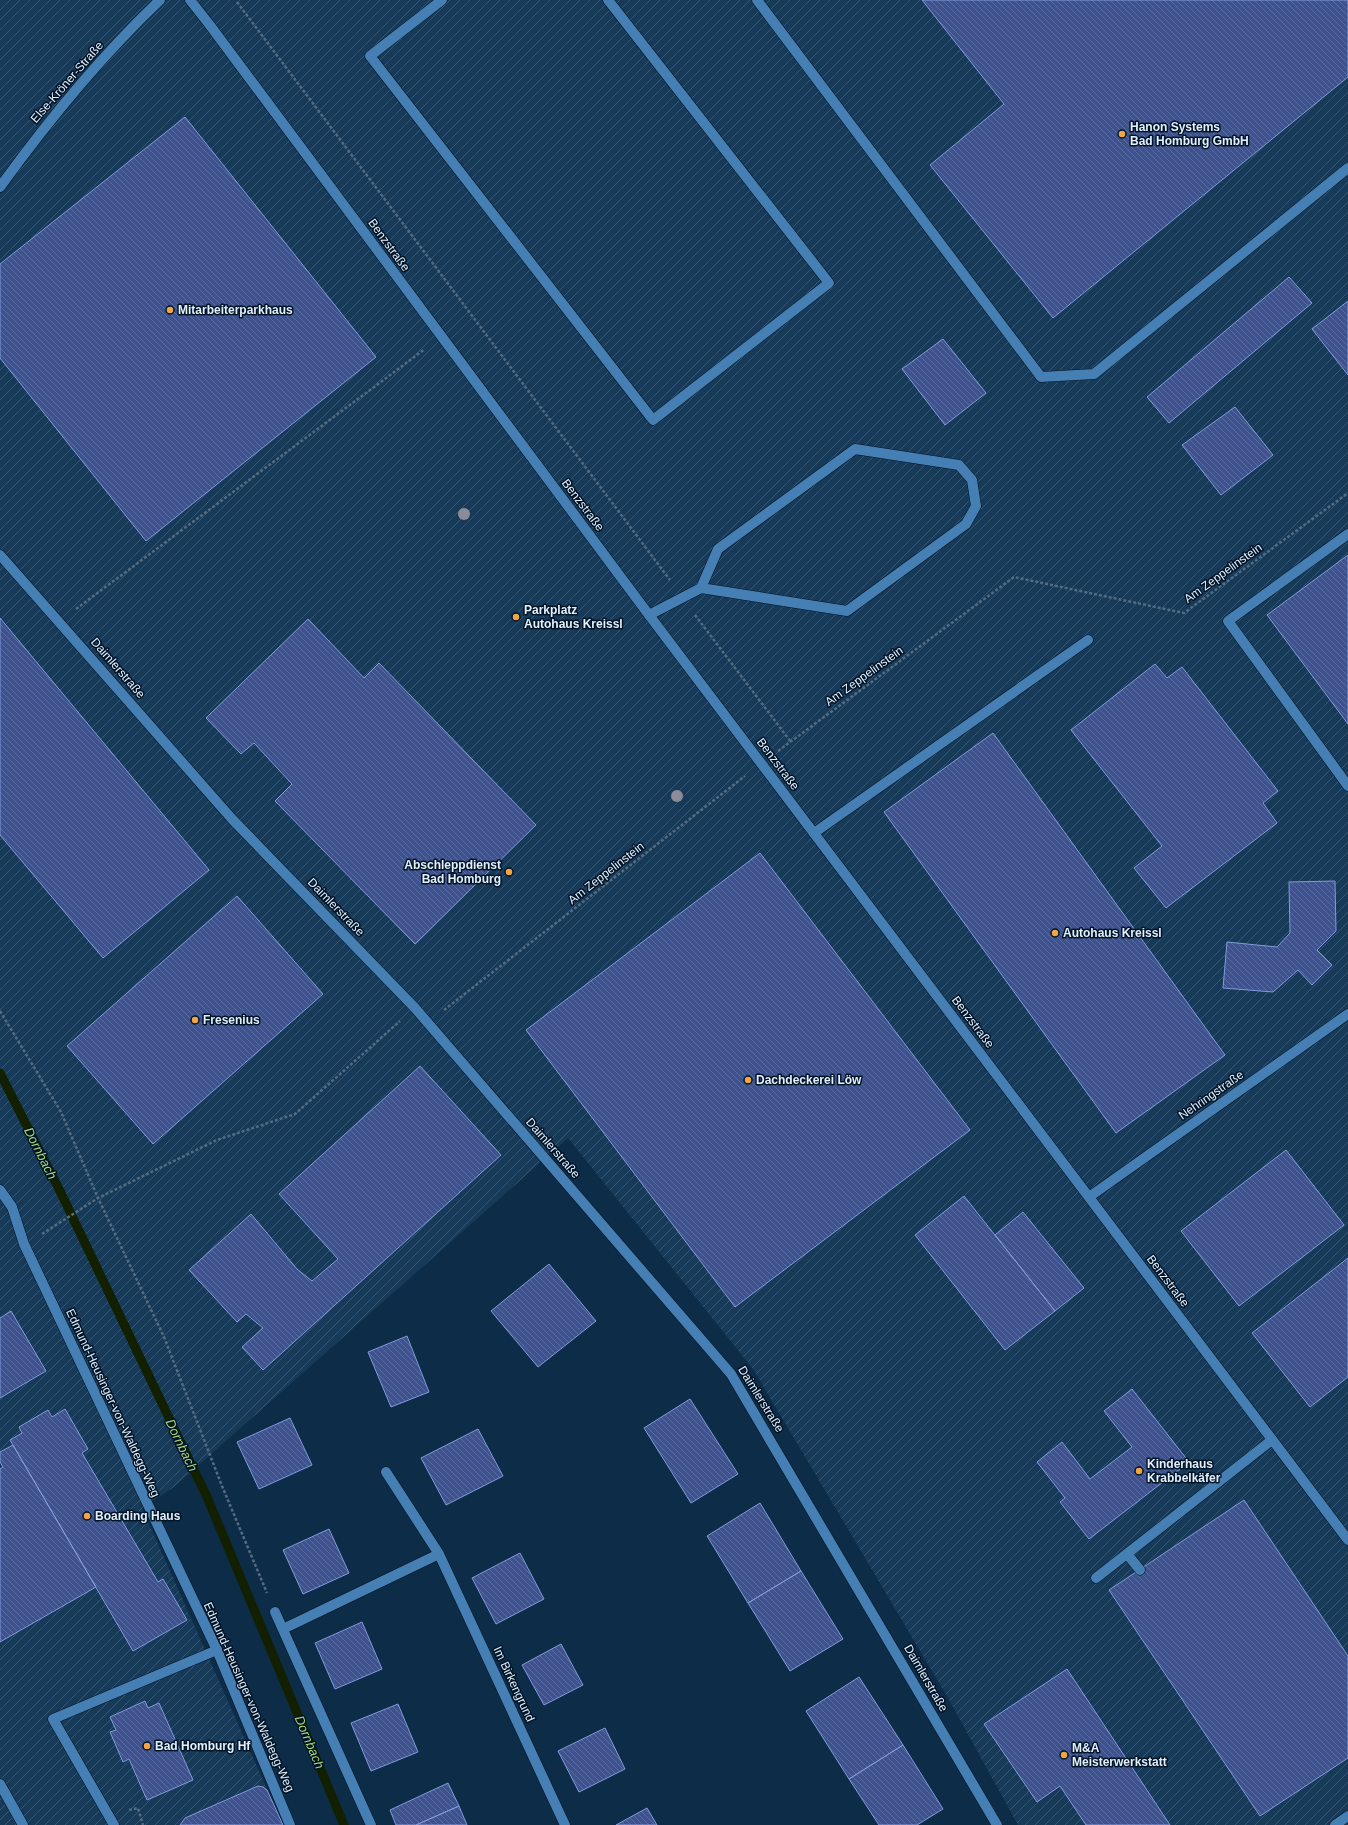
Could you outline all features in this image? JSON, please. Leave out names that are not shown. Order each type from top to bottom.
[{"type":"street","name":"Else-Kröner-Straße","points":[[0,187],[40,133],[137,22],[160,0]]},
{"type":"street","name":"Benzstraße","points":[[190,0],[210,24],[441,337],[649,615],[1348,1540]]},
{"type":"street","points":[[442,0],[370,56],[653,420],[829,283],[608,0]]},
{"type":"street","points":[[757,0],[1041,377],[1094,374],[1348,168]]},
{"type":"street","points":[[649,615],[701,588],[847,611],[966,524],[976,506],[972,480],[959,466],[855,449],[718,550],[701,588]]},
{"type":"street","points":[[1348,534],[1228,621],[1348,786]]},
{"type":"street","name":"Daimlerstraße","points":[[0,555],[232,819],[428,1022],[731,1374],[997,1825]]},
{"type":"street","points":[[814,833],[1088,640]]},
{"type":"street","name":"Nehringstraße","points":[[1089,1197],[1348,1014]]},
{"type":"street","name":"Edmund-Heusinger-von-Waldegg-Weg","points":[[0,1190],[12,1207],[24,1244],[217,1650],[290,1825]]},
{"type":"street","points":[[1096,1578],[1272,1440]]},
{"type":"street","name":"Im Birkengrund","points":[[386,1472],[439,1554],[565,1825]]},
{"type":"street","points":[[283,1629],[439,1554]]},
{"type":"street","points":[[1127,1554],[1140,1570]]},
{"type":"street","points":[[275,1612],[372,1825]]},
{"type":"street","points":[[114,1825],[53,1719],[217,1650]]},
{"type":"street","points":[[0,1784],[23,1825]]},
{"type":"street","points":[[1335,1825],[1348,1816]]},
{"type":"path","points":[[237,2],[671,582]]},
{"type":"path","points":[[59,621],[441,337]]},
{"type":"path","name":"Am Zeppelinstein","points":[[428,1022],[761,763],[1014,577],[1184,613],[1348,493]]},
{"type":"path","points":[[695,614],[790,742]]},
{"type":"path","points":[[41,1234],[98,1198],[217,1140],[295,1114],[415,1008]]},
{"type":"path","points":[[0,1011],[61,1112],[98,1198],[164,1337],[222,1486],[275,1612]]},
{"type":"shaded area","points":[[0,0],[1348,0],[1348,1825],[1018,1825],[948,1698],[753,1369],[568,1138],[174,1487],[142,1508],[283,1825],[0,1825]]},
{"type":"building","name":"Hanon Systems Bad Homburg GmbH","points":[[922,0],[1348,0],[1348,77],[1053,318],[930,165],[1004,104]]},
{"type":"building","name":"Mitarbeiterparkhaus","points":[[185,117],[376,357],[146,541],[0,358],[0,264]]},
{"type":"building","points":[[1289,277],[1312,303],[1169,423],[1147,397]]},
{"type":"building","points":[[1348,301],[1348,375],[1312,329]]},
{"type":"building","points":[[943,339],[986,393],[945,425],[902,369]]},
{"type":"building","points":[[1235,407],[1273,455],[1221,495],[1182,445]]},
{"type":"building","points":[[1348,555],[1348,724],[1267,615]]},
{"type":"building","points":[[0,618],[209,870],[103,958],[0,835]]},
{"type":"building","points":[[308,619],[364,678],[379,663],[536,825],[415,944],[275,801],[292,784],[254,743],[241,754],[206,718]]},
{"type":"building","points":[[1155,664],[1167,678],[1182,667],[1278,791],[1263,803],[1277,823],[1166,908],[1134,868],[1162,846],[1071,730]]},
{"type":"building","name":"Autohaus Kreissl","points":[[993,733],[1225,1055],[1116,1133],[884,812]]},
{"type":"building","name":"Dachdeckerei Löw","points":[[760,853],[970,1130],[735,1307],[526,1030]]},
{"type":"building","points":[[1335,881],[1336,931],[1317,950],[1332,965],[1312,985],[1298,970],[1273,992],[1223,988],[1227,942],[1277,947],[1290,933],[1289,882]]},
{"type":"building","name":"Fresenius","points":[[237,896],[323,994],[153,1144],[67,1046]]},
{"type":"building","points":[[420,1066],[501,1155],[263,1370],[242,1347],[263,1328],[246,1314],[237,1322],[189,1270],[251,1214],[297,1269],[312,1281],[338,1259],[279,1194]]},
{"type":"building","points":[[1286,1150],[1344,1225],[1239,1306],[1181,1231]]},
{"type":"building","points":[[964,1196],[1055,1311],[1005,1350],[915,1235]]},
{"type":"building","points":[[1023,1212],[1084,1288],[1055,1311],[995,1235]]},
{"type":"building","points":[[1348,1258],[1348,1377],[1310,1407],[1252,1333]]},
{"type":"building","points":[[549,1264],[596,1321],[538,1367],[491,1311]]},
{"type":"building","points":[[11,1311],[46,1371],[0,1398],[0,1318]]},
{"type":"building","points":[[407,1336],[429,1392],[391,1407],[368,1352]]},
{"type":"building","name":"Kinderhaus Krabbelkäfer","points":[[1132,1389],[1189,1462],[1089,1539],[1060,1502],[1065,1498],[1037,1462],[1062,1442],[1090,1479],[1132,1447],[1104,1411]]},
{"type":"building","points":[[690,1399],[738,1474],[691,1503],[644,1428]]},
{"type":"building","name":"Boarding Haus","points":[[65,1409],[88,1449],[82,1453],[158,1582],[163,1579],[187,1620],[133,1651],[10,1440],[22,1433],[19,1427],[48,1410],[52,1417]]},
{"type":"building","points":[[290,1418],[312,1465],[259,1489],[237,1442]]},
{"type":"building","points":[[478,1429],[503,1476],[446,1505],[421,1458]]},
{"type":"building","points":[[13,1445],[96,1587],[0,1642],[0,1469],[3,1467],[0,1462],[0,1452]]},
{"type":"building","points":[[1244,1500],[1348,1656],[1348,1758],[1260,1816],[1109,1590]]},
{"type":"building","points":[[760,1503],[801,1571],[748,1603],[707,1536]]},
{"type":"building","points":[[329,1529],[349,1573],[303,1594],[283,1550]]},
{"type":"building","points":[[520,1553],[544,1599],[496,1624],[472,1578]]},
{"type":"building","points":[[801,1571],[843,1639],[790,1671],[748,1603]]},
{"type":"building","points":[[362,1622],[382,1669],[335,1689],[315,1643]]},
{"type":"building","points":[[561,1644],[583,1685],[544,1705],[522,1665]]},
{"type":"building","name":"M&A Meisterwerkstatt","points":[[1067,1669],[1170,1825],[1086,1825],[1060,1786],[1037,1802],[984,1724]]},
{"type":"building","points":[[859,1677],[903,1745],[849,1779],[806,1711]]},
{"type":"building","name":"Bad Homburg Hf","points":[[145,1701],[148,1708],[159,1703],[193,1780],[147,1800],[129,1759],[123,1762],[110,1732],[116,1730],[110,1717]]},
{"type":"building","points":[[398,1704],[418,1752],[371,1771],[351,1723]]},
{"type":"building","points":[[605,1728],[625,1769],[579,1792],[558,1751]]},
{"type":"building","points":[[903,1745],[943,1809],[917,1825],[879,1825],[849,1779]]},
{"type":"building","points":[[448,1783],[459,1806],[416,1825],[396,1825],[390,1810]]},
{"type":"building","points":[[258,1786],[267,1790],[283,1825],[180,1825],[185,1818]]},
{"type":"building","points":[[459,1806],[467,1825],[416,1825]]},
{"type":"building","points":[[647,1808],[657,1825],[616,1825]]},
{"type":"waterway","name":"Dornbach","points":[[0,1073],[59,1189],[207,1497],[344,1825]]},
{"type":"place","name":"Hanon Systems Bad Homburg GmbH","points":[[1122,134]]},
{"type":"place","name":"Mitarbeiterparkhaus","points":[[170,310]]},
{"type":"place","name":"Parkplatz Autohaus Kreissl","points":[[516,617]]},
{"type":"place","name":"Abschleppdienst Bad Homburg","points":[[509,872]]},
{"type":"place","name":"Autohaus Kreissl","points":[[1055,933]]},
{"type":"place","name":"Fresenius","points":[[195,1020]]},
{"type":"place","name":"Dachdeckerei Löw","points":[[748,1080]]},
{"type":"place","name":"Kinderhaus Krabbelkäfer","points":[[1139,1471]]},
{"type":"place","name":"Boarding Haus","points":[[87,1516]]},
{"type":"place","name":"Bad Homburg Hf","points":[[147,1746]]},
{"type":"place","name":"M&A Meisterwerkstatt","points":[[1064,1755]]}]
